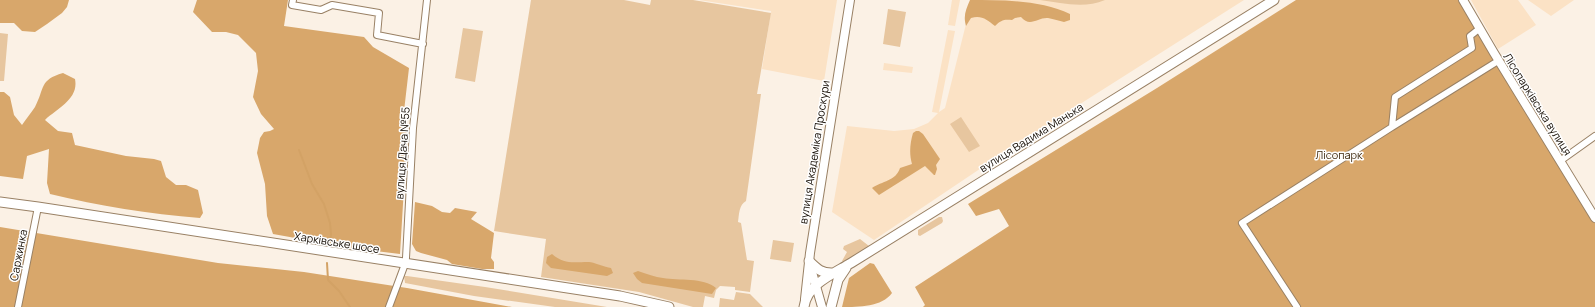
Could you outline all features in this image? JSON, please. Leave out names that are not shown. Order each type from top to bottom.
[{"type":"main road","name":"вулиця Вадима Манька","points":[[804,303],[816,286],[834,273],[1274,0]]},
{"type":"main road","name":"Харківське шосе","points":[[0,202],[612,295],[669,307]]},
{"type":"main road","points":[[809,261],[820,271],[834,273]]},
{"type":"main road","points":[[831,307],[840,277],[850,264]]},
{"type":"main road","points":[[835,307],[842,281],[850,264]]},
{"type":"street","points":[[293,0],[292,5],[321,10],[332,5],[379,13],[377,35],[423,44]]},
{"type":"street","name":"вулиця Дача №55","points":[[389,307],[405,264],[413,128],[427,0]]},
{"type":"street","name":"вулиця Академіка Проскури","points":[[804,303],[809,261],[850,0]]},
{"type":"street","name":"Лісопарківська вулиця","points":[[1463,0],[1498,61],[1595,218]]},
{"type":"street","points":[[1392,127],[1395,97],[1472,48],[1470,36],[1479,29]]},
{"type":"street","points":[[1297,307],[1242,223],[1498,61]]},
{"type":"street","points":[[1560,161],[1594,139]]},
{"type":"street","name":"Саржинка","points":[[18,307],[38,207]]},
{"type":"street","points":[[809,261],[822,307]]},
{"type":"shaded area","points":[[531,0],[624,0],[650,5],[651,0],[693,0],[771,13],[757,94],[761,94],[746,201],[741,207],[738,222],[741,223],[747,260],[754,261],[750,292],[735,290],[735,287],[720,286],[716,290],[714,298],[705,296],[703,307],[693,307],[639,292],[541,277],[546,239],[494,231]]},
{"type":"shaded area","points":[[699,0],[837,0],[824,81],[762,69],[771,11]]},
{"type":"shaded area","points":[[952,0],[960,0],[955,26],[948,25]]},
{"type":"shaded area","points":[[972,0],[1244,0],[1017,144],[874,240],[832,212],[847,126],[894,131],[914,129],[928,123],[938,113],[932,112],[948,30],[955,31],[939,112],[945,108]]},
{"type":"shaded area","points":[[1040,0],[1105,0],[1097,3],[1081,5]]},
{"type":"shaded area","points":[[1471,0],[1518,0],[1536,25],[1498,49]]},
{"type":"shaded area","points":[[1528,0],[1574,0],[1551,16]]},
{"type":"shaded area","points":[[888,9],[906,12],[900,47],[883,44]]},
{"type":"shaded area","points":[[463,28],[483,31],[475,82],[455,78]]},
{"type":"shaded area","points":[[0,33],[8,34],[4,81],[0,81]]},
{"type":"shaded area","points":[[884,63],[913,67],[912,73],[883,70]]},
{"type":"shaded area","points":[[961,117],[980,146],[969,152],[950,124]]},
{"type":"shaded area","points":[[939,217],[942,217],[942,223],[920,236],[918,235],[918,230]]},
{"type":"shaded area","points":[[860,239],[869,246],[844,262],[842,261],[847,252],[843,249],[844,246]]},
{"type":"shaded area","points":[[773,240],[794,243],[791,262],[770,259]]},
{"type":"shaded area","points":[[404,276],[485,287],[607,307],[555,307],[474,296],[405,283]]},
{"type":"shaded area","points":[[736,292],[750,294],[763,307],[719,307],[720,298],[734,300]]},
{"type":"green space","points":[[0,0],[69,0],[67,7],[62,13],[35,32],[22,31],[14,23],[0,23]]},
{"type":"green space","points":[[197,0],[288,0],[284,26],[364,37],[373,47],[409,68],[404,111],[407,137],[400,254],[351,248],[273,234],[267,216],[265,184],[257,153],[260,138],[264,132],[274,129],[261,114],[253,97],[258,71],[256,53],[238,35],[226,32],[212,32],[193,12]]},
{"type":"green space","points":[[970,0],[1034,3],[1059,9],[1070,14],[1070,20],[1064,22],[1044,18],[1028,22],[1021,17],[1012,20],[1003,20],[995,26],[984,19],[975,17],[971,18],[966,26],[965,16]]},
{"type":"green space","name":"Лісопарк","points":[[1296,0],[1458,0],[1595,222],[1595,307],[923,307],[925,305],[915,287],[1009,226],[999,209],[976,216],[968,204],[1157,88]]},
{"type":"green space","points":[[63,73],[75,79],[74,92],[71,98],[45,120],[58,131],[72,133],[75,145],[126,156],[161,161],[166,177],[176,185],[186,185],[198,190],[203,213],[200,218],[124,209],[50,194],[47,183],[49,149],[27,156],[23,179],[0,176],[0,92],[4,92],[10,97],[14,115],[22,125],[35,107],[46,82]]},
{"type":"green space","points":[[916,131],[923,134],[940,159],[936,165],[937,169],[935,175],[925,166],[879,195],[872,188],[895,176],[900,168],[912,164],[910,156],[911,145],[913,133]]},
{"type":"green space","points":[[415,202],[432,206],[442,212],[450,213],[455,208],[477,212],[471,219],[494,233],[491,258],[494,262],[494,269],[482,269],[452,264],[447,260],[416,251],[412,244]]},
{"type":"green space","points":[[0,227],[218,263],[304,272],[407,288],[512,307],[0,307]]},
{"type":"green space","points":[[552,254],[565,261],[591,262],[611,268],[613,273],[607,276],[551,268],[546,263],[547,257]]},
{"type":"green space","points":[[870,263],[874,264],[892,293],[888,298],[876,304],[842,307],[849,278]]},
{"type":"green space","points":[[638,271],[660,278],[704,282],[716,288],[712,294],[642,283],[633,273]]},
{"type":"waterway","points":[[299,150],[312,184],[324,204],[330,223],[330,243]]},
{"type":"waterway","points":[[327,263],[328,280],[339,291],[350,307]]}]
